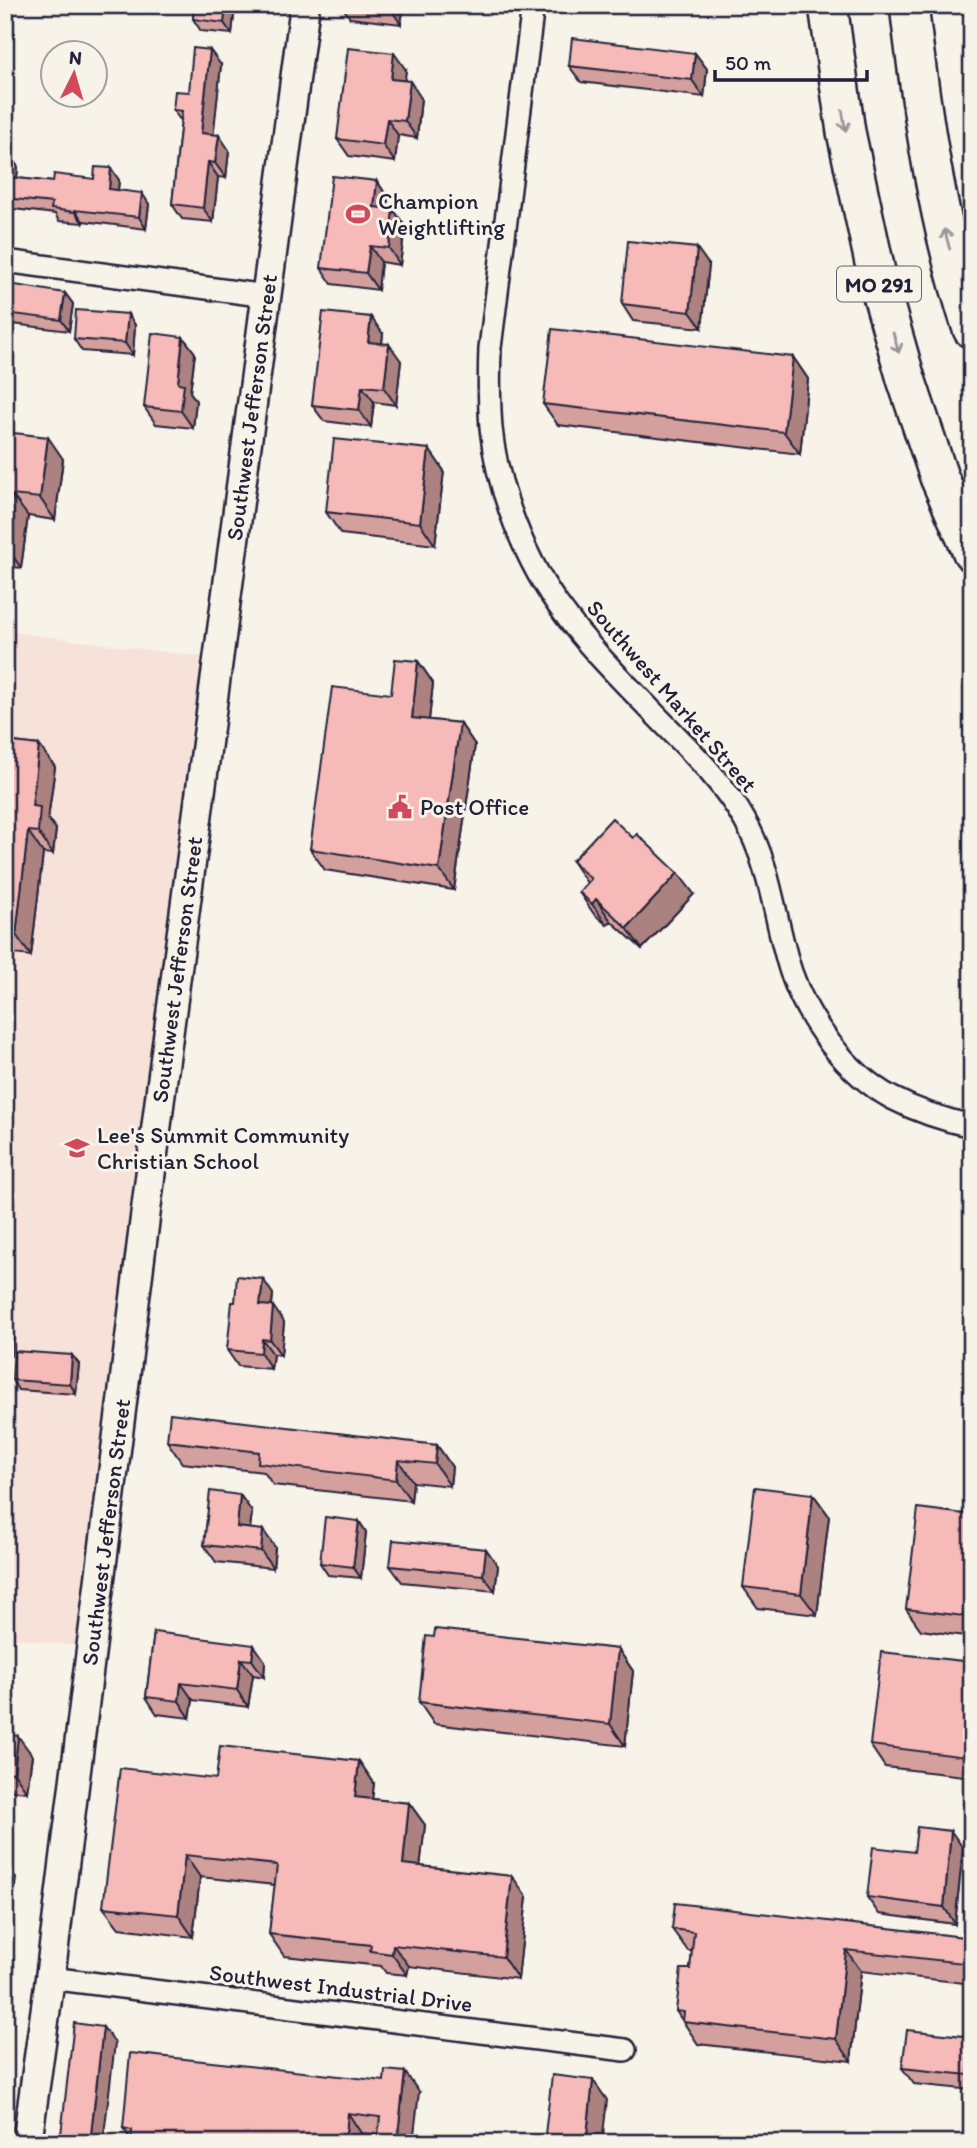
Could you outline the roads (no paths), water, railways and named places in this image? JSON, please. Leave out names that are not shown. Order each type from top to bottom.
[{"type":"highway","name":"MO 291","points":[[828,5],[846,132],[878,281],[906,379],[939,477],[972,552]]},
{"type":"highway","name":"MO 291","points":[[909,5],[922,116],[942,220],[972,329]]},
{"type":"highway","points":[[916,63],[922,39],[937,5]]},
{"type":"street","name":"Southwest Jefferson Street","points":[[27,2143],[50,1979],[162,1082],[305,5]]},
{"type":"street","name":"Southwest Market Street","points":[[533,5],[490,359],[491,430],[498,466],[520,536],[562,611],[596,653],[709,771],[745,821],[758,849],[791,973],[804,1003],[821,1030],[863,1078],[890,1097],[919,1111],[972,1126]]},
{"type":"street","points":[[5,261],[267,296]]},
{"type":"street","name":"Southwest Industrial Drive","points":[[50,1979],[625,2050]]},
{"type":"place","name":"Champion Weightlifting","points":[[358,214]]},
{"type":"place","name":"Post Office","points":[[400,807]]},
{"type":"place","name":"Lee's Summit Community Christian School","points":[[77,1148]]}]
